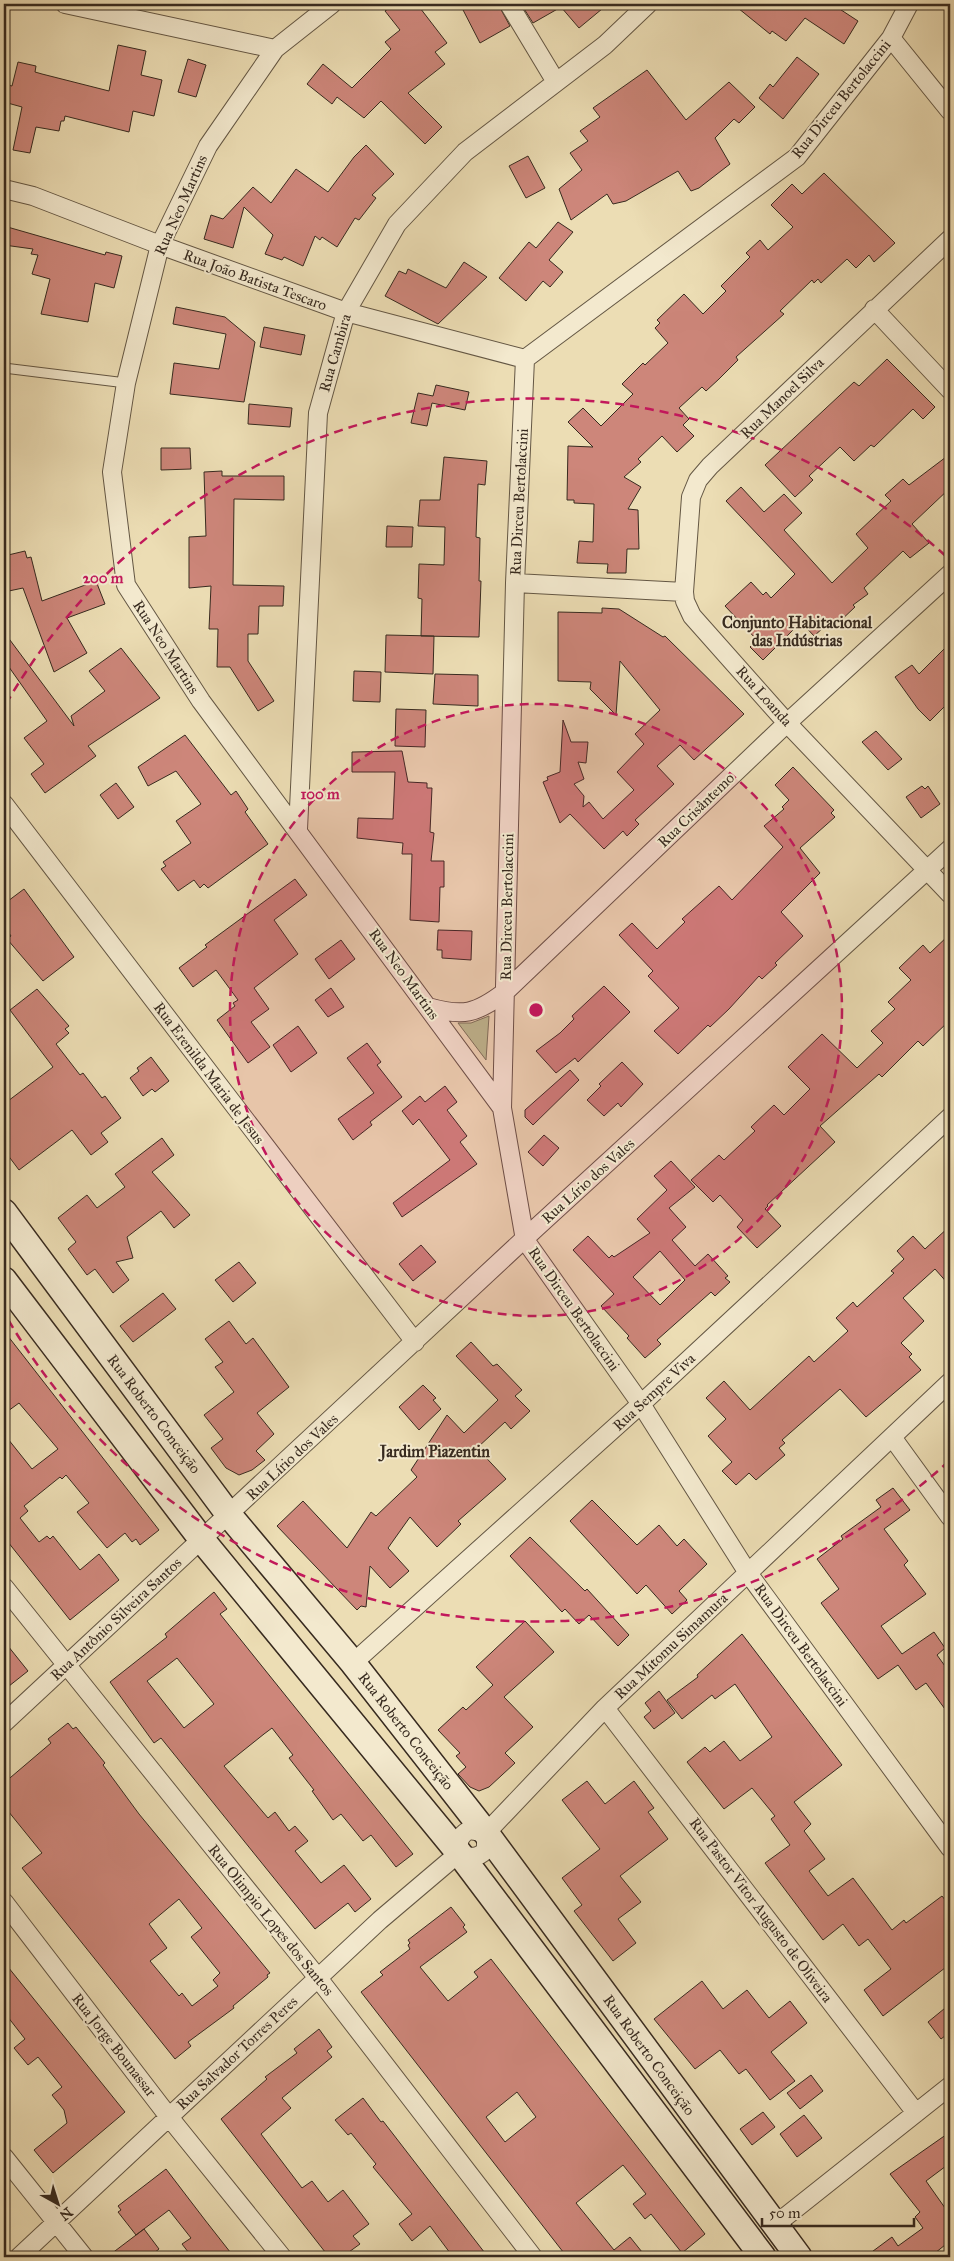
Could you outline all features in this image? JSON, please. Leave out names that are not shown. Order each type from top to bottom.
[{"type":"street","points":[[65,4],[275,49]]},
{"type":"street","name":"Rua Neo Martins","points":[[332,4],[275,49],[208,146],[160,246],[126,383],[112,472],[126,585],[201,701],[298,829],[502,1108]]},
{"type":"street","points":[[509,4],[556,82]]},
{"type":"street","name":"Rua Cambira","points":[[298,829],[318,413],[346,312],[397,224],[465,152],[605,45],[648,4]]},
{"type":"street","name":"Rua Dirceu Bertolaccini","points":[[909,4],[891,38],[797,156],[525,359],[515,583],[502,1108],[525,1240],[641,1404],[748,1573],[950,1848]]},
{"type":"street","points":[[891,38],[950,111]]},
{"type":"street","name":"Rua João Batista Tescaro","points":[[4,189],[33,196],[160,246],[346,312],[525,359]]},
{"type":"street","name":"Rua Manoel Silva","points":[[684,592],[691,497],[698,480],[710,466],[874,309],[950,239]]},
{"type":"street","points":[[874,309],[950,390]]},
{"type":"street","name":"Rua Crisântemo","points":[[428,1007],[455,1013],[467,1013],[484,1007],[505,992],[787,723],[950,574]]},
{"type":"street","points":[[515,583],[684,592]]},
{"type":"street","name":"Rua Loanda","points":[[684,592],[685,601],[692,616],[787,723],[950,894]]},
{"type":"street","name":"Rua Erenilda Maria de Jesus","points":[[4,804],[415,1342]]},
{"type":"street","name":"Rua Lírio dos Vales","points":[[229,1515],[950,849]]},
{"type":"street","name":"Rua Sempre Viva","points":[[354,1663],[641,1404],[950,1117]]},
{"type":"street","name":"Rua Roberto Conceição","points":[[4,1212],[229,1515],[354,1663],[486,1833],[799,2257]]},
{"type":"street","name":"Rua Roberto Conceição","points":[[4,1280],[202,1540],[459,1853],[763,2257]]},
{"type":"street","name":"Rua Mitomu Simamura","points":[[459,1853],[471,1858],[480,1856],[486,1850],[486,1833],[605,1708],[950,1382]]},
{"type":"street","points":[[892,1437],[950,1517]]},
{"type":"street","name":"Rua Antônio Silveira Santos","points":[[4,1724],[229,1515]]},
{"type":"street","name":"Rua Olimpio Lopes dos Santos","points":[[4,1587],[318,1978],[532,2257]]},
{"type":"street","name":"Rua Pastor Vitor Augusto de Oliveira","points":[[605,1708],[916,2113]]},
{"type":"street","name":"Rua Salvador Torres Peres","points":[[19,2257],[380,1920],[459,1853]]},
{"type":"street","name":"Rua Jorge Bounassar","points":[[4,1902],[169,2117],[282,2257]]},
{"type":"street","points":[[775,2225],[950,2086]]},
{"type":"street","points":[[4,2157],[84,2257]]},
{"type":"lane","points":[[4,368],[126,383]]},
{"type":"green space","points":[[489,1016],[486,1060],[458,1023],[471,1023]]},
{"type":"building","points":[[395,4],[417,4],[447,43],[435,52],[445,64],[408,93],[442,127],[425,144],[381,101],[364,118],[337,97],[332,104],[307,84],[323,64],[352,88],[391,49],[385,42],[400,30],[385,11]]},
{"type":"building","points":[[460,4],[498,4],[510,26],[480,43]]},
{"type":"building","points":[[521,4],[608,4],[579,28],[561,7],[533,23]]},
{"type":"building","points":[[733,4],[832,4],[858,21],[844,44],[805,18],[786,41],[772,31],[770,34]]},
{"type":"building","points":[[118,45],[146,51],[141,75],[162,80],[154,116],[133,111],[129,132],[65,116],[64,121],[61,121],[59,131],[36,127],[30,153],[13,150],[22,107],[4,102],[4,84],[12,86],[18,62],[36,66],[35,72],[109,91]]},
{"type":"building","points":[[797,57],[819,74],[783,119],[759,98],[770,84],[773,87]]},
{"type":"building","points":[[188,59],[206,65],[196,97],[178,92]]},
{"type":"building","points":[[647,70],[686,120],[729,82],[755,107],[739,123],[734,119],[715,138],[730,164],[699,188],[691,191],[678,171],[626,201],[613,204],[607,194],[571,220],[559,189],[582,170],[570,153],[588,141],[580,131],[600,117],[593,108]]},
{"type":"building","points":[[366,145],[394,174],[372,195],[376,198],[359,220],[355,218],[337,247],[322,237],[320,240],[315,236],[303,266],[284,257],[282,260],[265,254],[273,235],[244,207],[233,248],[204,239],[211,215],[223,219],[253,187],[271,203],[296,169],[328,192],[354,157]]},
{"type":"building","points":[[528,156],[545,188],[526,198],[509,166]]},
{"type":"building","points":[[824,173],[895,243],[874,262],[869,255],[856,268],[847,259],[821,283],[818,279],[814,283],[812,280],[780,311],[784,314],[736,357],[738,360],[719,379],[706,391],[702,387],[679,408],[689,419],[683,425],[694,436],[677,452],[662,436],[638,459],[641,462],[624,477],[641,487],[628,509],[638,510],[639,549],[627,549],[626,573],[607,573],[608,564],[577,563],[579,541],[593,542],[594,504],[574,503],[574,500],[567,500],[568,446],[593,447],[568,422],[583,408],[601,426],[633,394],[622,384],[643,363],[645,365],[668,343],[655,328],[660,323],[657,320],[684,294],[703,314],[726,291],[721,286],[750,257],[746,253],[760,240],[768,250],[793,227],[771,205],[792,184],[802,194]]},
{"type":"building","points":[[558,222],[573,232],[549,260],[563,272],[550,287],[543,281],[526,301],[499,278],[529,242],[536,248]]},
{"type":"building","points":[[4,226],[105,255],[106,252],[122,256],[114,288],[95,283],[88,322],[41,314],[50,279],[32,274],[38,255],[31,254],[33,249],[4,245]]},
{"type":"building","points":[[464,262],[487,277],[438,324],[385,296],[399,271],[406,274],[408,269],[446,288]]},
{"type":"building","points":[[176,307],[225,317],[255,342],[244,402],[170,394],[174,363],[219,369],[226,334],[173,324]]},
{"type":"building","points":[[264,327],[305,335],[301,355],[260,347]]},
{"type":"building","points":[[887,359],[935,407],[923,419],[913,409],[874,447],[871,445],[854,461],[840,447],[809,476],[813,480],[795,497],[765,465],[854,382],[859,386]]},
{"type":"building","points":[[436,385],[469,392],[465,410],[432,403],[427,426],[411,423],[418,393],[433,396]]},
{"type":"building","points":[[249,404],[292,408],[290,427],[248,424]]},
{"type":"building","points":[[161,448],[190,448],[191,469],[161,470]]},
{"type":"building","points":[[950,454],[950,488],[912,524],[929,543],[910,558],[903,551],[864,588],[868,594],[853,605],[855,607],[837,624],[833,619],[814,636],[801,622],[763,660],[750,647],[757,640],[725,606],[751,582],[763,595],[766,592],[771,598],[795,574],[726,501],[741,487],[764,512],[784,494],[802,513],[784,530],[832,583],[868,548],[856,534],[891,501],[885,495],[903,479],[909,485]]},
{"type":"building","points":[[444,457],[487,461],[485,485],[478,484],[476,537],[480,538],[479,581],[481,581],[479,637],[421,636],[422,599],[418,598],[419,564],[444,565],[445,527],[418,526],[420,500],[440,500]]},
{"type":"building","points":[[222,471],[222,476],[284,476],[284,500],[234,499],[233,585],[284,586],[283,606],[259,606],[258,634],[248,634],[248,661],[274,701],[258,711],[230,667],[217,667],[218,629],[209,629],[211,586],[189,588],[189,537],[206,536],[204,472]]},
{"type":"building","points":[[387,526],[413,527],[412,547],[386,547]]},
{"type":"building","points":[[25,551],[27,558],[31,557],[42,601],[96,581],[105,604],[67,618],[87,653],[54,672],[23,588],[4,592],[4,556]]},
{"type":"building","points":[[602,608],[619,609],[663,637],[665,636],[744,714],[694,760],[680,745],[657,766],[674,784],[635,820],[639,824],[627,836],[623,831],[604,849],[570,814],[560,823],[543,782],[548,780],[547,777],[560,772],[563,720],[571,742],[588,742],[586,763],[578,762],[584,779],[574,784],[584,796],[583,807],[589,802],[603,819],[634,790],[617,772],[644,744],[635,734],[660,710],[620,661],[616,715],[590,689],[591,682],[558,681],[558,612],[602,613]]},
{"type":"building","points":[[4,632],[74,726],[71,716],[105,691],[89,671],[121,648],[160,698],[88,746],[96,756],[45,793],[31,774],[44,764],[24,738],[47,721],[4,660]]},
{"type":"building","points":[[386,635],[434,636],[433,674],[385,672]]},
{"type":"building","points":[[950,643],[950,701],[930,721],[918,709],[895,677],[912,665],[919,674]]},
{"type":"building","points":[[354,671],[381,672],[380,702],[353,701]]},
{"type":"building","points":[[435,674],[478,675],[478,706],[433,704]]},
{"type":"building","points":[[396,709],[426,710],[425,747],[395,746]]},
{"type":"building","points":[[876,731],[902,759],[888,770],[862,742]]},
{"type":"building","points":[[185,735],[231,795],[236,791],[248,809],[245,812],[268,844],[208,888],[204,884],[200,888],[194,880],[178,891],[161,869],[166,866],[163,862],[191,843],[176,821],[201,804],[176,771],[148,786],[138,767]]},
{"type":"building","points":[[402,751],[408,782],[427,783],[427,788],[432,788],[430,832],[434,833],[431,861],[444,861],[444,887],[440,887],[439,922],[410,920],[412,854],[402,854],[403,843],[357,838],[358,818],[393,819],[395,772],[352,772],[352,752]]},
{"type":"building","points":[[793,767],[834,810],[831,813],[835,817],[800,848],[820,873],[781,912],[803,936],[775,963],[777,965],[762,979],[759,976],[729,1009],[710,1027],[708,1025],[678,1054],[654,1031],[679,1008],[648,976],[653,971],[619,935],[632,923],[657,949],[685,922],[682,919],[719,886],[732,900],[783,847],[764,826],[784,809],[782,807],[789,800],[775,785]]},
{"type":"building","points":[[116,783],[134,807],[118,819],[100,795]]},
{"type":"building","points":[[922,786],[925,789],[928,786],[940,804],[921,818],[906,797]]},
{"type":"building","points":[[295,879],[307,895],[274,920],[298,954],[254,988],[269,1009],[251,1022],[270,1047],[248,1063],[217,1020],[235,1006],[233,1003],[238,1000],[216,970],[193,987],[179,968],[207,947],[205,945]]},
{"type":"building","points":[[24,889],[74,957],[43,981],[7,939],[11,936],[4,926],[4,904]]},
{"type":"building","points":[[438,930],[472,931],[471,960],[442,958],[442,950],[437,950]]},
{"type":"building","points":[[950,934],[950,1020],[923,1046],[918,1041],[882,1077],[879,1074],[820,1126],[835,1142],[767,1205],[765,1209],[781,1226],[757,1248],[737,1227],[743,1220],[720,1195],[713,1202],[691,1180],[719,1155],[724,1160],[755,1131],[751,1127],[774,1105],[784,1115],[810,1089],[788,1067],[822,1034],[857,1068],[883,1043],[871,1031],[895,1009],[888,1002],[911,980],[899,968],[923,945],[930,953]]},
{"type":"building","points":[[341,940],[355,959],[329,979],[315,959]]},
{"type":"building","points":[[604,986],[630,1012],[578,1062],[575,1058],[556,1073],[536,1051],[560,1033],[574,1019],[572,1016]]},
{"type":"building","points":[[331,988],[344,1007],[328,1017],[315,1000]]},
{"type":"building","points":[[37,989],[69,1026],[65,1029],[69,1033],[56,1044],[80,1075],[83,1073],[102,1098],[105,1096],[121,1118],[101,1133],[108,1142],[91,1155],[72,1130],[19,1170],[4,1150],[4,1104],[53,1067],[10,1010]]},
{"type":"building","points":[[298,1026],[317,1053],[291,1072],[273,1045]]},
{"type":"building","points":[[367,1043],[381,1062],[377,1065],[402,1097],[370,1122],[372,1125],[353,1140],[338,1119],[374,1093],[347,1058]]},
{"type":"building","points":[[151,1057],[169,1081],[155,1092],[152,1089],[143,1096],[130,1078],[139,1071],[137,1068]]},
{"type":"building","points":[[622,1062],[643,1084],[621,1107],[618,1103],[604,1116],[587,1100],[601,1086],[599,1084]]},
{"type":"building","points":[[570,1070],[579,1080],[533,1125],[525,1117],[525,1110]]},
{"type":"building","points":[[445,1086],[457,1102],[447,1110],[467,1136],[460,1142],[477,1164],[402,1217],[393,1203],[450,1160],[419,1119],[413,1125],[402,1111],[420,1096],[425,1102]]},
{"type":"building","points":[[544,1135],[559,1148],[543,1166],[528,1152]]},
{"type":"building","points":[[162,1138],[174,1155],[152,1172],[190,1215],[174,1228],[161,1211],[127,1237],[133,1258],[116,1262],[129,1280],[113,1293],[95,1269],[87,1275],[68,1249],[76,1242],[58,1218],[87,1195],[97,1208],[125,1187],[115,1174]]},
{"type":"building","points":[[671,1161],[695,1187],[669,1208],[686,1227],[672,1240],[695,1266],[708,1254],[728,1276],[725,1278],[730,1282],[715,1296],[711,1292],[657,1340],[661,1344],[645,1358],[627,1338],[629,1336],[601,1306],[614,1294],[573,1250],[588,1236],[609,1258],[612,1255],[614,1257],[650,1233],[637,1219],[667,1190],[654,1176]],"holes":[[[660,1251],[685,1280],[660,1305],[633,1277]]]},
{"type":"building","points":[[950,1226],[950,1286],[935,1269],[903,1298],[924,1321],[901,1343],[912,1354],[909,1357],[921,1370],[866,1417],[840,1389],[782,1440],[785,1443],[779,1448],[785,1455],[756,1480],[749,1473],[736,1485],[722,1471],[732,1462],[708,1436],[726,1419],[706,1398],[724,1381],[750,1410],[809,1356],[814,1362],[848,1331],[836,1318],[853,1302],[857,1307],[894,1273],[891,1271],[904,1259],[897,1251],[913,1236],[925,1249]]},
{"type":"building","points":[[421,1245],[436,1262],[413,1281],[399,1264]]},
{"type":"building","points":[[239,1262],[256,1283],[233,1302],[215,1280]]},
{"type":"building","points":[[163,1293],[176,1309],[133,1342],[120,1326]]},
{"type":"building","points":[[229,1321],[246,1344],[253,1338],[289,1387],[257,1413],[274,1434],[256,1451],[265,1460],[252,1470],[239,1475],[226,1468],[211,1448],[223,1439],[204,1415],[234,1392],[215,1367],[223,1362],[205,1339]]},
{"type":"building","points":[[4,1331],[159,1530],[140,1545],[136,1539],[132,1542],[125,1533],[107,1548],[77,1512],[89,1503],[66,1475],[62,1479],[60,1477],[24,1506],[28,1511],[20,1518],[39,1542],[47,1536],[50,1539],[53,1536],[80,1570],[99,1554],[119,1580],[70,1620],[4,1537],[4,1434],[32,1469],[58,1449],[19,1403],[4,1414]]},
{"type":"building","points":[[471,1342],[493,1366],[497,1364],[522,1390],[515,1396],[530,1411],[511,1429],[505,1422],[477,1448],[506,1479],[458,1521],[461,1524],[437,1547],[410,1517],[388,1548],[409,1571],[390,1588],[370,1566],[366,1607],[361,1606],[357,1610],[277,1526],[303,1501],[347,1548],[371,1512],[376,1516],[417,1477],[411,1470],[447,1415],[464,1433],[498,1400],[456,1356]]},
{"type":"building","points":[[423,1385],[436,1398],[433,1400],[441,1409],[419,1430],[399,1407]]},
{"type":"building","points":[[893,1488],[910,1510],[884,1529],[908,1561],[904,1565],[926,1594],[881,1626],[902,1654],[934,1632],[945,1648],[937,1655],[950,1673],[950,1716],[926,1683],[916,1690],[898,1665],[878,1679],[821,1603],[839,1589],[817,1559],[843,1539],[841,1536],[881,1507],[876,1500]]},
{"type":"building","points":[[592,1500],[637,1545],[659,1525],[677,1546],[684,1539],[707,1564],[679,1591],[687,1600],[672,1614],[646,1585],[637,1594],[570,1521]]},
{"type":"building","points":[[530,1537],[585,1591],[587,1589],[629,1635],[618,1646],[589,1615],[579,1624],[565,1609],[562,1612],[510,1556]]},
{"type":"building","points":[[214,1592],[227,1609],[220,1614],[413,1854],[396,1867],[371,1835],[363,1841],[341,1814],[333,1820],[312,1791],[314,1790],[289,1758],[293,1755],[272,1728],[224,1766],[268,1818],[275,1812],[289,1831],[295,1826],[308,1841],[295,1851],[321,1883],[344,1865],[371,1899],[355,1912],[348,1903],[315,1929],[161,1738],[154,1743],[110,1682],[167,1637],[165,1634]],"holes":[[[177,1658],[214,1704],[184,1728],[147,1681]]]},
{"type":"building","points":[[525,1621],[554,1652],[504,1697],[533,1727],[505,1753],[515,1763],[489,1787],[479,1791],[470,1787],[458,1774],[466,1767],[456,1756],[460,1753],[438,1730],[463,1707],[466,1710],[493,1685],[476,1667]]},
{"type":"building","points":[[742,1634],[842,1765],[794,1802],[811,1824],[804,1831],[825,1859],[809,1871],[828,1896],[853,1878],[892,1930],[904,1920],[906,1923],[942,1896],[950,1906],[950,1964],[883,2016],[864,1990],[891,1969],[868,1939],[859,1946],[843,1924],[823,1940],[765,1863],[790,1845],[771,1819],[775,1816],[752,1788],[724,1809],[687,1762],[705,1747],[710,1752],[724,1741],[740,1761],[772,1737],[735,1684],[715,1699],[712,1695],[682,1719],[667,1700],[698,1677],[697,1675]]},
{"type":"building","points":[[4,1641],[28,1671],[4,1690]]},
{"type":"building","points":[[659,1691],[675,1713],[654,1729],[644,1717],[651,1711],[645,1703]]},
{"type":"building","points":[[68,1723],[73,1729],[76,1727],[105,1763],[103,1765],[139,1814],[270,1973],[267,1975],[268,1977],[233,2006],[234,2008],[188,2042],[191,2046],[175,2059],[22,1868],[42,1853],[4,1806],[4,1783],[51,1743],[48,1739]],"holes":[[[179,1899],[202,1928],[191,1937],[220,1973],[213,1980],[218,1986],[192,2006],[182,1993],[179,1996],[150,1961],[167,1948],[149,1924]]]},
{"type":"building","points":[[587,1781],[605,1804],[634,1781],[654,1808],[648,1812],[668,1839],[620,1876],[641,1902],[618,1919],[636,1943],[613,1961],[574,1911],[582,1905],[562,1878],[600,1849],[562,1800]]},
{"type":"building","points":[[451,1907],[465,1925],[463,1927],[467,1932],[420,1967],[448,2001],[478,1977],[474,1972],[491,1959],[705,2234],[682,2253],[651,2214],[645,2219],[633,2204],[646,2194],[623,2165],[576,2203],[614,2250],[630,2237],[646,2257],[567,2257],[361,1992],[383,1975],[380,1972],[410,1949],[408,1940]],"holes":[[[517,2092],[536,2117],[505,2142],[486,2117]]]},
{"type":"building","points":[[4,1962],[125,2112],[53,2173],[34,2150],[67,2123],[64,2110],[52,2095],[62,2087],[38,2057],[28,2065],[14,2048],[25,2039],[4,2012]]},
{"type":"building","points":[[702,1981],[723,2009],[747,1990],[769,2018],[790,2001],[807,2023],[771,2052],[795,2081],[770,2100],[746,2069],[739,2074],[720,2050],[695,2069],[654,2019]]},
{"type":"building","points":[[950,2004],[950,2032],[941,2039],[928,2022]]},
{"type":"building","points":[[319,2029],[332,2047],[327,2051],[332,2057],[282,2098],[291,2108],[261,2134],[302,2188],[312,2181],[328,2202],[343,2190],[369,2224],[353,2236],[360,2244],[342,2257],[329,2257],[221,2119],[267,2079],[265,2077],[297,2053],[294,2049]]},
{"type":"building","points":[[811,2075],[823,2091],[800,2109],[787,2093]]},
{"type":"building","points":[[363,2098],[381,2122],[383,2121],[488,2257],[453,2257],[430,2226],[412,2241],[399,2224],[412,2214],[373,2167],[376,2164],[351,2133],[348,2135],[335,2120]]},
{"type":"building","points":[[763,2112],[775,2127],[752,2145],[740,2129]]},
{"type":"building","points":[[804,2115],[822,2138],[797,2157],[780,2134]]},
{"type":"building","points":[[950,2132],[950,2163],[926,2181],[950,2215],[950,2241],[930,2257],[865,2257],[892,2237],[898,2246],[923,2228],[915,2217],[920,2212],[890,2174]]},
{"type":"building","points":[[166,2169],[234,2257],[192,2257],[182,2244],[191,2238],[169,2210],[136,2235],[118,2212],[121,2210],[118,2206]]},
{"type":"building","points":[[144,2229],[159,2249],[149,2257],[107,2257]]},
{"type":"district","name":"Conjunto Habitacional das Indústrias","points":[[797,631]]},
{"type":"district","name":"Jardim Piazentin","points":[[435,1451]]}]
